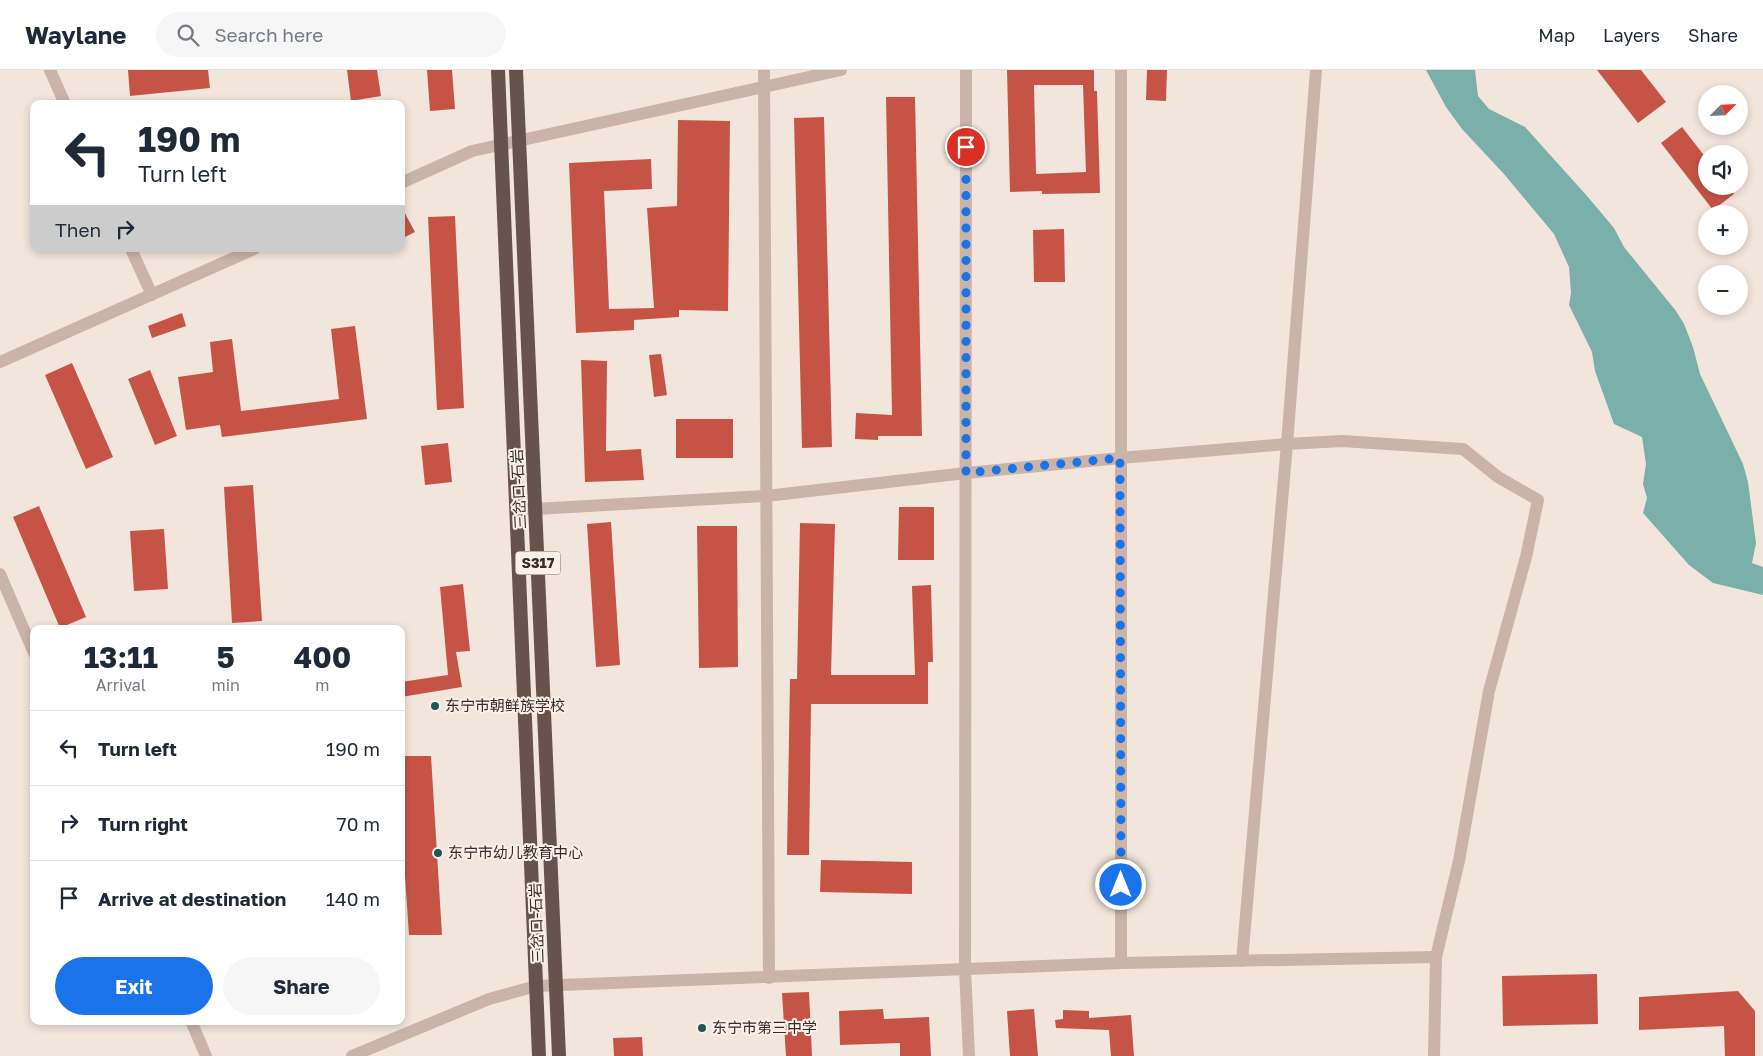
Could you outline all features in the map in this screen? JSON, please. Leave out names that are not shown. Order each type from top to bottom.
[{"type":"highway","name":"三岔口-石岩","points":[[498,70],[539,1056]]},
{"type":"highway","name":"三岔口-石岩","points":[[516,70],[559,1056]]},
{"type":"street","points":[[50,70],[63,100]]},
{"type":"street","points":[[764,70],[768,978]]},
{"type":"street","points":[[405,181],[472,151],[840,70]]},
{"type":"street","points":[[966,70],[965,970],[968,1056]]},
{"type":"street","points":[[1121,70],[1121,963]]},
{"type":"street","points":[[1242,961],[1288,444],[1316,70]]},
{"type":"street","points":[[132,252],[152,294]]},
{"type":"street","points":[[0,362],[247,252]]},
{"type":"street","points":[[517,510],[766,496],[966,473],[1288,444],[1342,441],[1463,450],[1498,477],[1538,500],[1526,557],[1490,691],[1459,861],[1436,957],[1434,1056]]},
{"type":"street","points":[[0,574],[30,644]]},
{"type":"street","points":[[352,1056],[489,999],[536,986],[1121,963],[1436,957]]},
{"type":"street","points":[[193,1025],[206,1056]]},
{"type":"water","points":[[1426,70],[1475,70],[1478,96],[1489,109],[1525,127],[1614,228],[1624,247],[1676,311],[1684,324],[1693,347],[1700,374],[1743,464],[1748,482],[1756,543],[1752,563],[1763,567],[1763,595],[1713,583],[1689,565],[1643,513],[1647,498],[1643,484],[1646,464],[1642,437],[1614,424],[1595,371],[1592,352],[1569,305],[1571,293],[1569,267],[1554,234],[1504,174],[1462,129],[1446,107]]},
{"type":"building","points":[[128,70],[208,70],[210,88],[130,96]]},
{"type":"building","points":[[347,70],[377,70],[381,96],[351,100]]},
{"type":"building","points":[[427,70],[452,70],[455,109],[430,111]]},
{"type":"building","points":[[1007,70],[1094,70],[1094,91],[1097,91],[1100,193],[1042,194],[1042,191],[1010,192]],"holes":[[[1034,85],[1083,85],[1086,172],[1036,174]]]},
{"type":"building","points":[[1147,70],[1167,70],[1166,101],[1146,100]]},
{"type":"building","points":[[1597,70],[1641,70],[1666,102],[1638,123]]},
{"type":"building","points":[[886,97],[915,97],[922,436],[878,436],[878,440],[855,439],[856,413],[892,415]]},
{"type":"building","points":[[824,117],[832,447],[802,448],[794,118]]},
{"type":"building","points":[[678,120],[730,121],[728,311],[679,310],[679,317],[634,320],[634,330],[576,333],[569,163],[651,159],[652,189],[604,191],[609,309],[654,308],[647,208],[677,206]]},
{"type":"building","points":[[1682,127],[1698,148],[1698,191],[1661,143]]},
{"type":"building","points":[[1701,195],[1733,195],[1720,205],[1709,205]]},
{"type":"building","points":[[405,213],[415,232],[405,237]]},
{"type":"building","points":[[455,216],[464,408],[437,410],[428,217]]},
{"type":"building","points":[[1064,229],[1065,282],[1034,282],[1033,230]]},
{"type":"building","points":[[182,313],[186,326],[152,338],[148,326]]},
{"type":"building","points":[[355,326],[367,419],[222,437],[220,425],[186,430],[178,377],[213,372],[210,342],[232,339],[241,411],[339,399],[331,329]]},
{"type":"building","points":[[661,354],[667,395],[654,397],[649,355]]},
{"type":"building","points":[[581,360],[607,361],[606,451],[641,449],[644,480],[585,482]]},
{"type":"building","points":[[72,363],[113,457],[86,469],[45,375]]},
{"type":"building","points":[[150,370],[177,436],[155,445],[128,379]]},
{"type":"building","points":[[676,419],[733,419],[733,458],[676,458]]},
{"type":"building","points":[[448,443],[452,482],[425,485],[421,446]]},
{"type":"building","points":[[253,485],[262,621],[232,623],[224,487]]},
{"type":"building","points":[[39,506],[86,617],[67,625],[59,625],[13,517]]},
{"type":"building","points":[[899,507],[934,507],[934,560],[898,560]]},
{"type":"building","points":[[611,522],[620,665],[596,667],[587,524]]},
{"type":"building","points":[[800,523],[835,524],[831,675],[915,675],[912,586],[931,585],[933,662],[928,662],[928,704],[811,704],[809,855],[787,855],[790,679],[797,679]]},
{"type":"building","points":[[697,526],[737,526],[738,667],[699,668]]},
{"type":"building","points":[[164,529],[168,589],[134,591],[130,531]]},
{"type":"building","points":[[463,584],[470,651],[456,652],[462,687],[405,696],[405,681],[448,675],[440,587]]},
{"type":"building","points":[[405,756],[431,756],[442,935],[409,935],[405,876]]},
{"type":"building","points":[[821,860],[912,862],[912,894],[820,892]]},
{"type":"building","points":[[1597,974],[1598,1024],[1503,1026],[1502,976]]},
{"type":"building","points":[[1738,991],[1755,1011],[1755,1056],[1725,1056],[1724,1026],[1639,1030],[1639,997]]},
{"type":"building","points":[[809,992],[812,1056],[786,1056],[782,993]]},
{"type":"building","points":[[883,1009],[884,1019],[929,1017],[931,1056],[900,1056],[900,1043],[840,1045],[839,1011]]},
{"type":"building","points":[[1034,1009],[1038,1056],[1010,1056],[1007,1011]]},
{"type":"building","points":[[1063,1010],[1089,1011],[1089,1018],[1131,1015],[1134,1056],[1111,1056],[1109,1030],[1056,1028],[1055,1020],[1063,1019]]},
{"type":"building","points":[[642,1037],[643,1056],[614,1056],[613,1038]]},
{"type":"place","name":"东宁市朝鲜族学校","points":[[435,706]]},
{"type":"place","name":"东宁市幼儿教育中心","points":[[438,853]]},
{"type":"place","name":"东宁市第三中学","points":[[702,1028]]},
{"type":"route","points":[[966,147],[966,473],[1120,458],[1121,885]]}]
